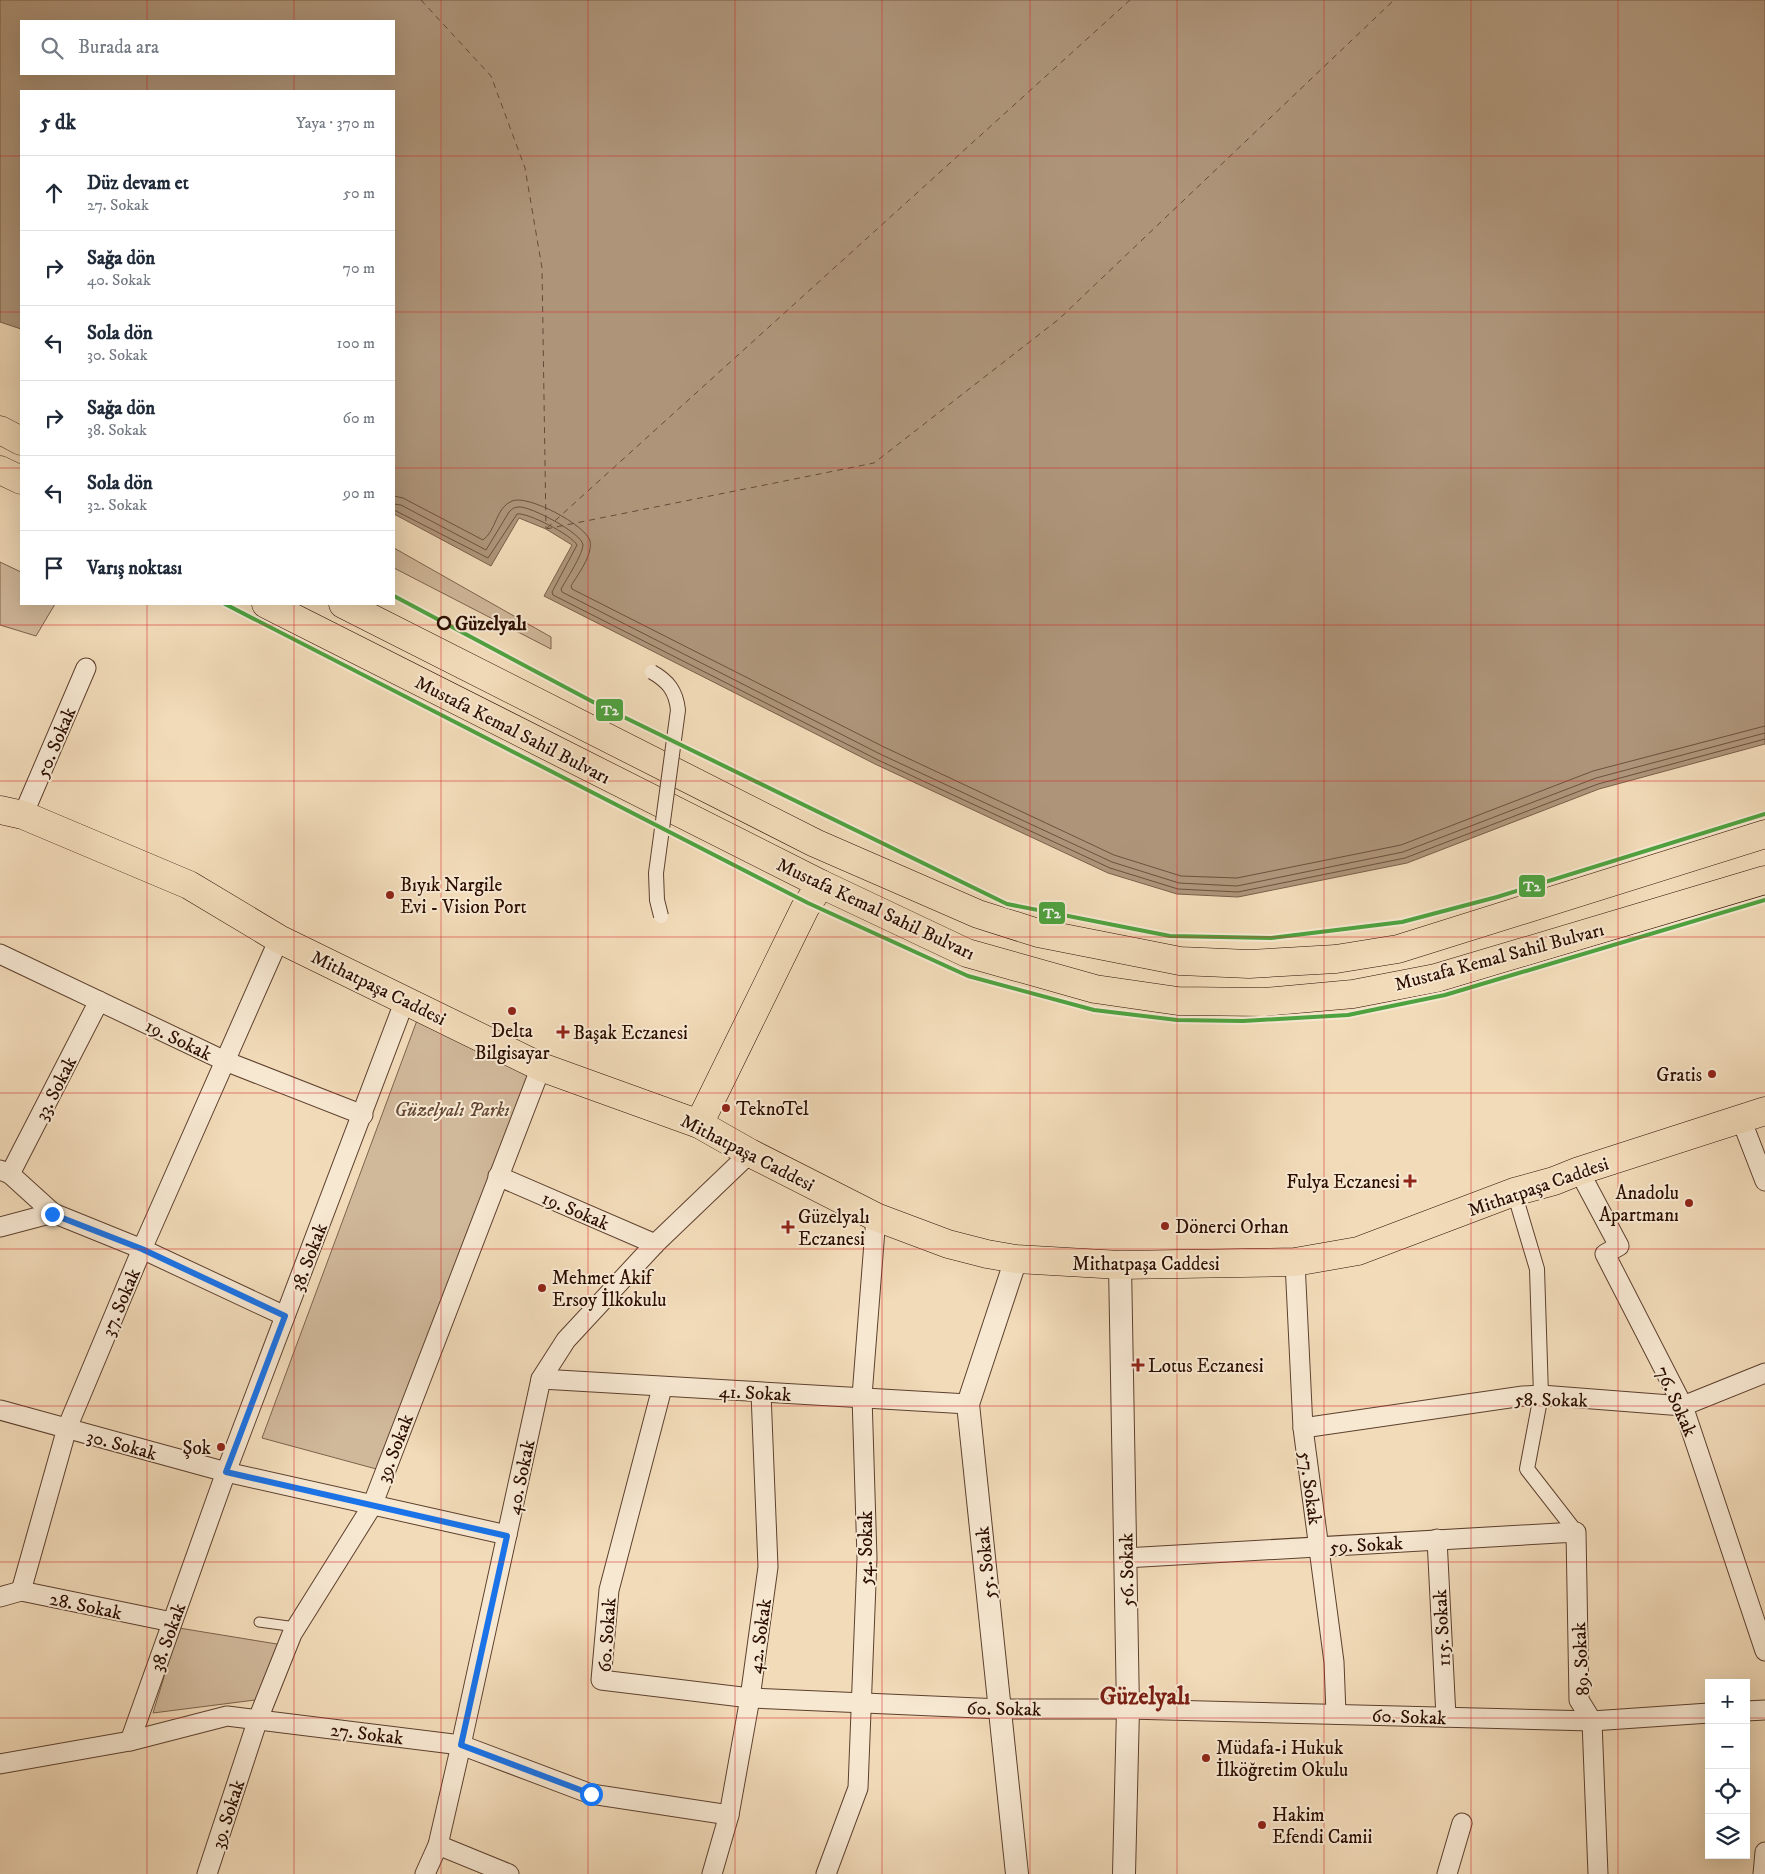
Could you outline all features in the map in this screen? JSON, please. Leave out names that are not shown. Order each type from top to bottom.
[{"type":"main road","points":[[0,430],[20,440]]},
{"type":"main road","points":[[0,470],[20,480]]},
{"type":"main road","name":"Mustafa Kemal Sahil Bulvarı","points":[[268,605],[821,884],[968,953],[1096,989],[1178,1001],[1264,1002],[1353,994],[1436,978],[1765,880]]},
{"type":"main road","name":"Mustafa Kemal Sahil Bulvarı","points":[[345,605],[859,864],[978,914],[1038,933],[1180,961],[1249,964],[1336,959],[1398,949],[1765,834]]},
{"type":"main road","name":"Mithatpaşa Caddesi","points":[[11,813],[189,885],[279,938],[541,1067],[699,1124],[750,1153],[876,1217],[948,1244],[1016,1259],[1120,1265],[1295,1262],[1358,1251],[1514,1192],[1554,1181],[1579,1171],[1753,1115]]},
{"type":"main road","points":[[699,1124],[805,908],[821,884]]},
{"type":"street","name":"50. Sokak","points":[[11,813],[86,668]]},
{"type":"street","points":[[652,672],[662,678],[672,689],[678,710],[656,873],[656,900],[661,916]]},
{"type":"street","name":"37. Sokak","points":[[21,1591],[67,1428],[142,1249],[279,938]]},
{"type":"street","name":"19. Sokak","points":[[0,954],[225,1061],[363,1115]]},
{"type":"street","name":"38. Sokak","points":[[130,1741],[226,1472],[363,1115],[405,1000]]},
{"type":"street","name":"33. Sokak","points":[[5,1172],[99,1001]]},
{"type":"street","name":"39. Sokak","points":[[208,1874],[258,1718],[296,1627],[372,1506],[541,1067]]},
{"type":"street","points":[[1753,1115],[1765,1181]]},
{"type":"street","name":"40. Sokak","points":[[425,1874],[438,1845],[541,1379],[566,1340],[655,1244],[750,1153]]},
{"type":"street","name":"76. Sokak","points":[[1579,1171],[1619,1246],[1605,1254],[1683,1406],[1765,1651]]},
{"type":"street","points":[[5,1172],[52,1214],[142,1249],[285,1316]]},
{"type":"street","name":"19. Sokak","points":[[498,1176],[655,1244]]},
{"type":"street","points":[[1514,1192],[1537,1269],[1541,1395],[1527,1469],[1576,1532]]},
{"type":"street","points":[[0,1227],[52,1214]]},
{"type":"street","name":"54. Sokak","points":[[826,1874],[858,1788],[867,1558],[862,1396],[876,1217]]},
{"type":"street","name":"55. Sokak","points":[[1016,1259],[968,1404],[1017,1874]]},
{"type":"street","name":"57. Sokak","points":[[1295,1262],[1303,1428],[1334,1662],[1336,1714]]},
{"type":"street","name":"56. Sokak","points":[[1120,1265],[1128,1709],[1124,1874]]},
{"type":"street","name":"58. Sokak","points":[[1303,1428],[1523,1396],[1541,1395],[1683,1406],[1765,1373]]},
{"type":"street","name":"41. Sokak","points":[[541,1379],[662,1388],[862,1396],[968,1404]]},
{"type":"street","name":"60. Sokak","points":[[662,1388],[609,1590],[601,1680],[750,1698],[1001,1709],[1128,1709],[1592,1720],[1705,1713]]},
{"type":"street","name":"42. Sokak","points":[[712,1874],[729,1815],[750,1698],[768,1567],[762,1393]]},
{"type":"street","name":"30. Sokak","points":[[0,1410],[226,1472],[507,1536]]},
{"type":"street","name":"59. Sokak","points":[[1126,1558],[1576,1532]]},
{"type":"street","name":"89. Sokak","points":[[1576,1532],[1579,1700],[1592,1720],[1598,1874]]},
{"type":"street","name":"115. Sokak","points":[[1438,1539],[1446,1717]]},
{"type":"street","name":"28. Sokak","points":[[0,1597],[21,1591],[172,1622]]},
{"type":"street","points":[[1750,1711],[1765,1710]]},
{"type":"street","name":"27. Sokak","points":[[0,1764],[130,1741],[227,1716],[258,1718],[461,1745],[591,1794],[729,1815]]},
{"type":"street","points":[[1447,1874],[1462,1823]]},
{"type":"street","points":[[438,1845],[509,1874]]},
{"type":"street","points":[[1763,1874],[1765,1852]]},
{"type":"lane","points":[[259,1622],[296,1627]]},
{"type":"green space","points":[[395,549],[551,637],[551,649],[395,569]]},
{"type":"green space","points":[[0,562],[20,572],[20,605],[54,605],[36,636],[0,625]]},
{"type":"green space","name":"Güzelyalı Parkı","points":[[419,1015],[533,1072],[380,1470],[262,1438]]},
{"type":"green space","points":[[179,1628],[283,1645],[255,1700],[153,1713]]},
{"type":"water","points":[[0,0],[1765,0],[1765,744],[1599,789],[1407,863],[1238,897],[1177,894],[1108,873],[875,764],[544,596],[572,545],[546,529],[519,518],[491,566],[395,515],[395,90],[20,90],[20,329],[0,322]]},
{"type":"ferry route","points":[[421,0],[491,76],[525,168],[542,268],[546,528]]},
{"type":"ferry route","points":[[547,528],[1130,0]]},
{"type":"ferry route","points":[[546,529],[874,463],[1059,319],[1394,0]]},
{"type":"transit line","name":"T2","points":[[395,597],[595,703],[1007,904],[1170,936],[1271,938],[1402,922],[1497,897],[1765,814]]},
{"type":"transit line","name":"T2","points":[[227,605],[808,903],[968,976],[1094,1010],[1177,1020],[1243,1021],[1348,1015],[1445,995],[1765,900]]},
{"type":"place","name":"Güzelyalı","points":[[444,623]]},
{"type":"place","name":"Bıyık Nargile Evi - Vision Port","points":[[390,895]]},
{"type":"place","name":"Delta Bilgisayar","points":[[512,1011]]},
{"type":"place","name":"Başak Eczanesi","points":[[563,1032]]},
{"type":"place","name":"Gratis","points":[[1712,1074]]},
{"type":"place","name":"TeknoTel","points":[[726,1108]]},
{"type":"place","name":"Fulya Eczanesi","points":[[1410,1181]]},
{"type":"place","name":"Anadolu Apartmanı","points":[[1689,1203]]},
{"type":"place","name":"Dönerci Orhan","points":[[1165,1226]]},
{"type":"place","name":"Güzelyalı Eczanesi","points":[[788,1227]]},
{"type":"place","name":"Mehmet Akif Ersoy İlkokulu","points":[[542,1288]]},
{"type":"place","name":"Lotus Eczanesi","points":[[1138,1365]]},
{"type":"place","name":"Şok","points":[[221,1447]]},
{"type":"place","name":"Müdafa-i Hukuk İlköğretim Okulu","points":[[1206,1758]]},
{"type":"place","name":"Hakim Efendi Camii","points":[[1262,1825]]},
{"type":"district","name":"Güzelyalı","points":[[1145,1696]]},
{"type":"route","points":[[52,1214],[142,1249],[285,1316],[226,1472],[507,1536],[461,1745],[591,1794]]}]
